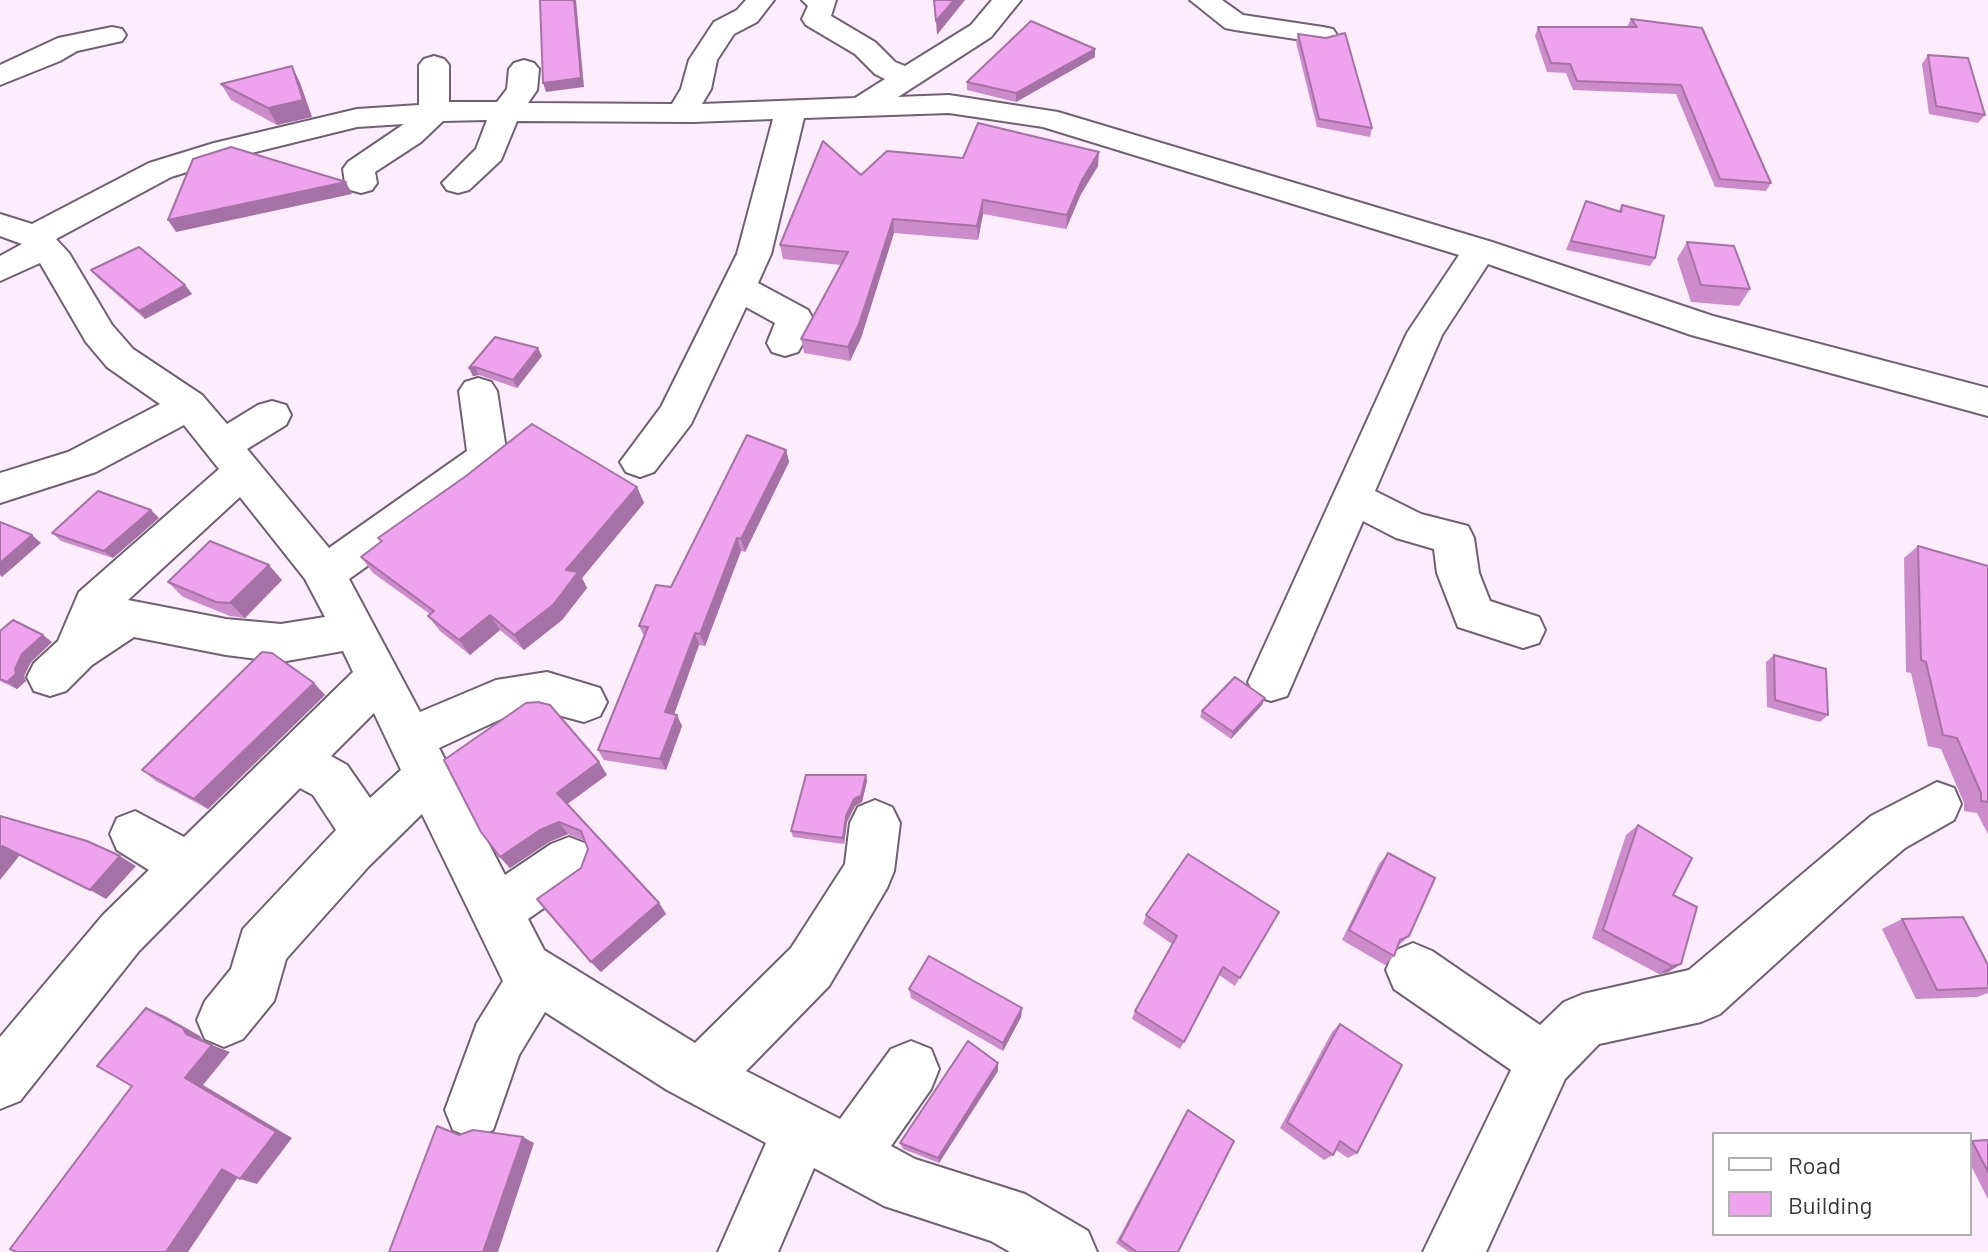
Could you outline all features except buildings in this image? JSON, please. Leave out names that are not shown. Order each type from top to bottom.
[{"type":"street","points":[[681,113],[696,89],[703,60],[724,28],[747,16],[760,0]]},
{"type":"street","points":[[816,0],[824,2],[816,19],[865,48],[885,68],[907,78]]},
{"type":"street","points":[[861,107],[981,31],[1006,0]]},
{"type":"street","points":[[1204,0],[1235,22],[1323,35]]},
{"type":"street","points":[[0,76],[68,44],[112,35]]},
{"type":"street","points":[[361,183],[359,169],[410,135],[434,113],[434,65]]},
{"type":"street","points":[[458,183],[490,153],[505,112],[522,90],[524,69]]},
{"type":"street","points":[[0,270],[26,236],[160,170],[225,150],[357,118],[434,113],[681,113],[949,104],[1047,118],[1480,250],[1704,326],[1982,406]]},
{"type":"street","points":[[640,462],[677,414],[754,254],[791,110]]},
{"type":"street","points":[[26,236],[57,261],[99,333],[120,358],[189,405],[324,574],[525,969],[701,1077],[905,1185],[1004,1215],[1067,1252]]},
{"type":"street","points":[[1271,682],[1425,333],[1480,250]]},
{"type":"street","points":[[736,286],[795,319],[785,343]]},
{"type":"street","points":[[324,574],[460,479],[487,456],[478,391]]},
{"type":"street","points":[[0,488],[82,462],[189,405]]},
{"type":"street","points":[[272,415],[94,605],[63,665],[128,618],[226,637],[281,643],[354,631]]},
{"type":"street","points":[[1351,497],[1411,527],[1453,538],[1458,573],[1473,614],[1523,630]]},
{"type":"street","points":[[0,1081],[121,933],[379,677]]},
{"type":"street","points":[[224,1020],[255,982],[262,947],[303,898],[366,834],[418,757],[496,700],[547,692],[584,702]]},
{"type":"street","points":[[297,761],[330,780],[366,834]]},
{"type":"street","points":[[1453,1252],[1477,1208],[1545,1059],[1583,1021],[1643,1005],[1701,995],[1854,859],[1888,832],[1937,804]]},
{"type":"street","points":[[701,1077],[810,967],[869,871],[875,823]]},
{"type":"street","points":[[135,834],[188,867]]},
{"type":"street","points":[[496,911],[569,861]]},
{"type":"street","points":[[1413,970],[1491,1026],[1545,1059]]},
{"type":"street","points":[[473,1110],[496,1042],[537,976]]},
{"type":"street","points":[[748,1252],[825,1142],[911,1069]]}]
